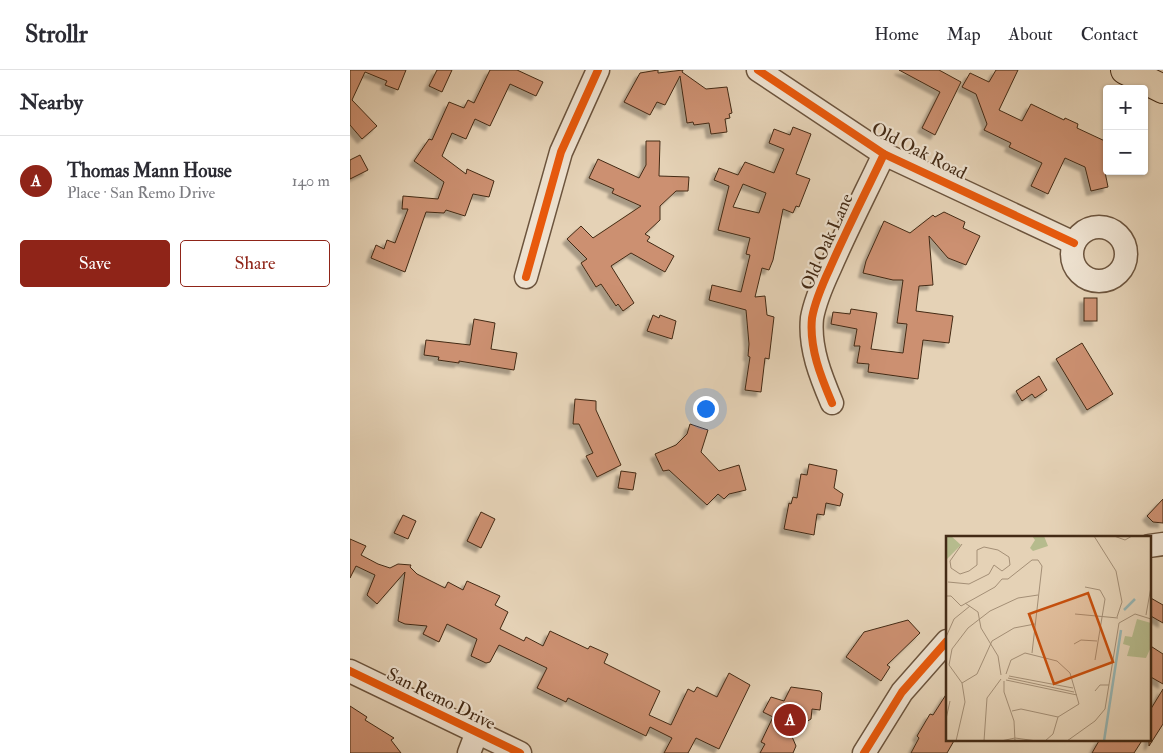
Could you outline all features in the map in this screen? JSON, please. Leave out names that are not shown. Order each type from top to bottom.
[{"type":"main road","points":[[1125,70],[1163,89]]},
{"type":"street","points":[[526,277],[561,152],[598,70]]},
{"type":"street","name":"Old Oak Road","points":[[758,70],[884,154],[1074,244]]},
{"type":"street","name":"Old Oak Lane","points":[[832,403],[817,366],[813,344],[812,318],[821,289],[838,250],[884,154]]},
{"type":"street","points":[[1150,546],[1163,544]]},
{"type":"street","points":[[864,753],[902,692],[946,642]]},
{"type":"street","name":"San Remo Drive","points":[[350,671],[473,743],[520,753]]},
{"type":"building","points":[[350,70],[406,70],[398,90],[385,85],[387,81],[365,72],[352,100],[377,126],[362,139],[350,125]]},
{"type":"building","points":[[437,70],[452,70],[442,92],[429,86]]},
{"type":"building","points":[[490,70],[517,70],[543,82],[536,96],[510,84],[490,126],[475,119],[466,139],[452,133],[442,156],[466,174],[467,169],[494,181],[489,197],[473,194],[465,216],[446,210],[444,213],[426,212],[405,272],[371,258],[376,245],[384,249],[387,240],[395,243],[408,209],[402,209],[403,196],[438,199],[444,182],[414,161],[429,139],[432,140],[449,102],[464,108],[468,100],[474,103]]},
{"type":"building","points":[[658,70],[658,73],[683,70],[682,72],[706,89],[727,87],[732,113],[729,114],[730,118],[725,119],[727,132],[711,134],[709,123],[694,125],[693,122],[687,123],[680,76],[665,105],[657,102],[650,115],[624,102],[640,73]]},
{"type":"building","points":[[899,70],[939,70],[961,82],[935,135],[922,128],[940,92]]},
{"type":"building","points":[[996,70],[1018,70],[999,110],[1022,121],[1031,104],[1064,120],[1065,118],[1078,124],[1077,128],[1103,140],[1103,175],[1106,175],[1108,187],[1091,191],[1085,167],[1065,158],[1048,194],[1031,186],[1042,163],[1009,147],[1011,143],[984,130],[987,124],[976,94],[962,87],[970,73],[989,82]]},
{"type":"building","points":[[793,127],[811,134],[796,174],[810,179],[799,207],[796,206],[793,213],[783,209],[773,260],[769,270],[762,268],[755,297],[765,296],[767,315],[774,317],[769,359],[765,358],[761,392],[745,390],[750,357],[748,356],[749,344],[746,310],[709,300],[712,285],[741,292],[750,255],[746,254],[750,238],[718,230],[729,186],[714,180],[719,168],[738,175],[745,162],[774,173],[784,149],[769,143],[774,129],[790,135]],"holes":[[[743,184],[766,193],[759,213],[733,207]]]},
{"type":"building","points":[[646,141],[660,141],[659,176],[689,177],[688,191],[676,191],[660,206],[660,220],[645,234],[650,237],[647,241],[674,256],[665,272],[631,253],[611,266],[634,303],[623,311],[618,304],[616,306],[601,284],[596,287],[581,263],[587,259],[567,239],[581,226],[593,238],[641,206],[612,193],[614,189],[589,178],[598,159],[639,178],[646,165]]},
{"type":"building","points":[[360,155],[368,170],[350,179],[350,160]]},
{"type":"building","points":[[944,212],[965,222],[963,228],[980,236],[966,265],[948,258],[929,236],[933,285],[919,286],[916,311],[953,316],[949,343],[923,340],[918,379],[868,372],[869,364],[857,363],[860,346],[854,346],[857,329],[831,324],[833,312],[850,314],[851,309],[877,313],[871,349],[903,353],[907,324],[897,323],[903,280],[893,280],[863,273],[866,261],[884,221],[910,233],[933,215],[935,217]]},
{"type":"building","points":[[1084,298],[1097,298],[1097,321],[1084,321]]},
{"type":"building","points":[[653,315],[659,318],[660,315],[676,321],[672,339],[647,331]]},
{"type":"building","points":[[474,319],[495,323],[491,349],[517,353],[514,370],[459,361],[459,363],[438,360],[439,357],[424,355],[426,340],[470,345]]},
{"type":"building","points":[[1082,343],[1113,394],[1087,410],[1056,359]]},
{"type":"building","points":[[1039,376],[1047,390],[1035,398],[1032,394],[1022,401],[1016,391]]},
{"type":"building","points":[[575,399],[596,401],[596,410],[621,465],[597,477],[586,456],[593,453],[579,424],[573,424]]},
{"type":"building","points":[[690,424],[708,430],[701,452],[719,471],[739,465],[746,490],[729,494],[724,499],[718,494],[707,505],[669,470],[663,471],[655,454],[676,445],[687,434]]},
{"type":"building","points":[[809,464],[837,470],[834,488],[843,494],[840,506],[826,503],[824,515],[817,514],[814,535],[784,529],[789,503],[791,504],[793,497],[797,498],[801,474],[807,475]]},
{"type":"building","points":[[621,471],[636,473],[633,490],[618,488]]},
{"type":"building","points":[[1163,499],[1163,523],[1153,522],[1147,516]]},
{"type":"building","points":[[481,512],[495,519],[481,548],[467,541]]},
{"type":"building","points":[[403,515],[416,521],[408,539],[394,533]]},
{"type":"building","points":[[350,539],[366,546],[361,555],[378,564],[390,568],[398,564],[411,565],[410,567],[417,574],[445,588],[448,582],[463,590],[467,581],[500,596],[495,605],[508,612],[500,629],[524,641],[526,637],[543,646],[550,631],[588,649],[590,646],[608,654],[604,663],[660,691],[649,715],[671,725],[688,689],[694,692],[697,687],[717,697],[729,673],[750,685],[719,749],[696,738],[688,753],[664,753],[672,738],[650,727],[646,736],[568,698],[566,702],[537,688],[547,668],[499,645],[490,662],[486,663],[471,656],[477,639],[447,624],[439,642],[423,634],[427,626],[405,624],[398,621],[405,572],[377,604],[367,595],[375,575],[356,566],[350,578]]},
{"type":"building","points":[[1150,598],[1163,605],[1163,623],[1150,616]]},
{"type":"building","points":[[908,620],[920,633],[887,665],[890,667],[881,681],[846,657],[864,632]]},
{"type":"building","points":[[1150,646],[1163,654],[1163,684],[1150,677]]},
{"type":"building","points":[[791,687],[820,691],[822,693],[820,710],[812,709],[811,719],[790,732],[796,746],[793,753],[760,753],[765,744],[761,742],[773,717],[763,712],[771,697],[784,701]]},
{"type":"building","points":[[1163,689],[1163,724],[1149,746],[1150,740],[1150,710]]},
{"type":"building","points":[[946,695],[946,740],[954,740],[947,753],[911,753],[919,738],[917,736],[930,714],[933,715]]},
{"type":"building","points":[[350,706],[367,717],[365,720],[394,738],[391,740],[401,753],[350,753]]},
{"type":"building","points":[[1099,740],[1142,740],[1134,753],[1092,753]]},
{"type":"cycle path","points":[[526,277],[561,152],[598,70]]},
{"type":"cycle path","points":[[758,70],[884,154],[1074,243]]},
{"type":"cycle path","points":[[832,403],[820,373],[814,351],[812,318],[825,280],[884,154]]},
{"type":"cycle path","points":[[864,753],[902,692],[946,642]]},
{"type":"cycle path","points":[[350,671],[520,753]]},
{"type":"place","name":"Thomas Mann House","points":[[790,720]]}]
